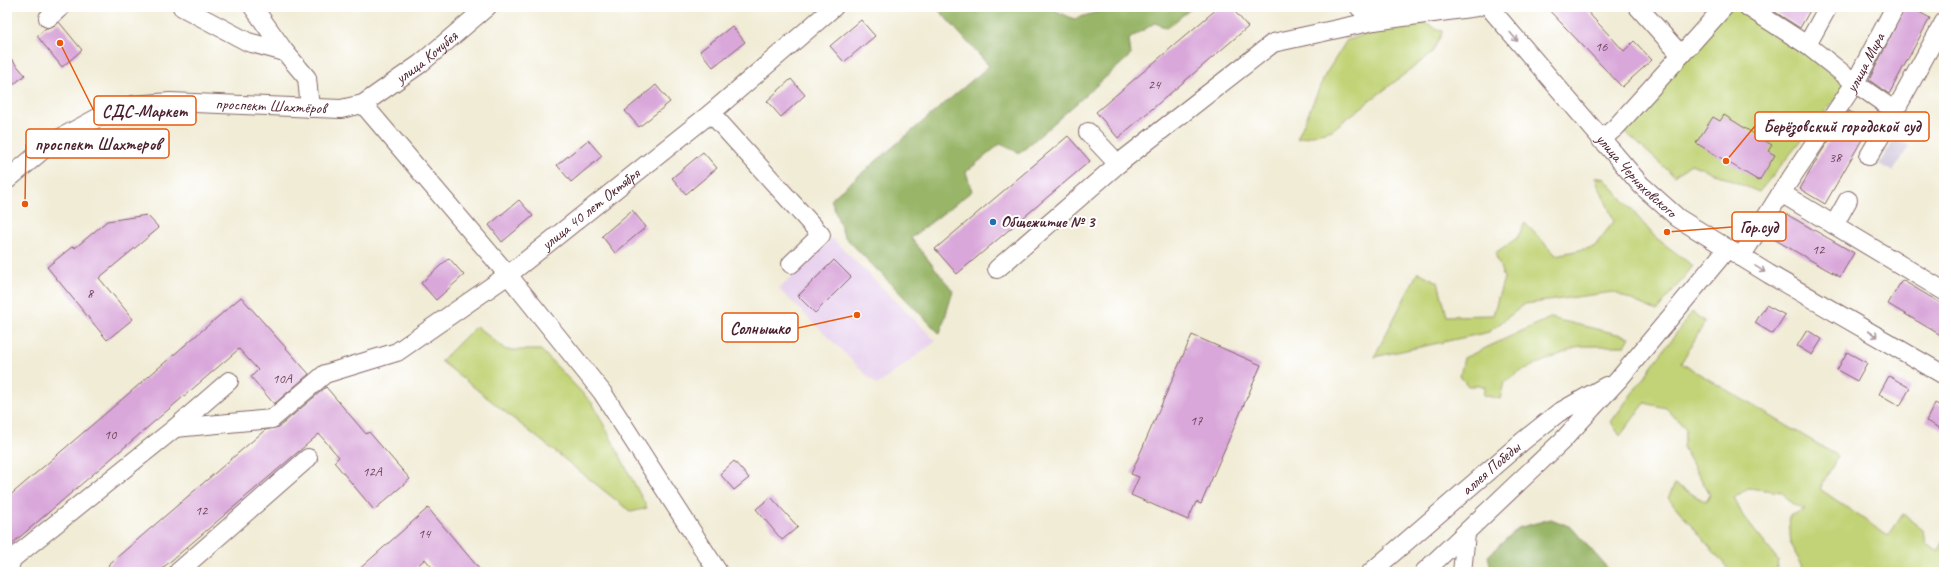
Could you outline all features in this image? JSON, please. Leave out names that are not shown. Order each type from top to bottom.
[{"type":"street","points":[[182,7],[248,42],[285,52]]},
{"type":"street","points":[[253,7],[285,52],[307,78],[310,108]]},
{"type":"street","name":"улица Кочубея","points":[[363,104],[420,64],[487,7]]},
{"type":"street","name":"улица 40 лет Октября","points":[[175,428],[272,419],[325,374],[397,352],[508,275],[711,113],[834,7]]},
{"type":"street","points":[[1359,7],[1374,21]]},
{"type":"street","points":[[997,269],[1118,164],[1273,43],[1374,21],[1477,7]]},
{"type":"street","name":"улица Черняховского","points":[[1489,7],[1641,185],[1678,218],[1734,253],[1944,375]]},
{"type":"street","points":[[1638,7],[1681,55]]},
{"type":"street","points":[[1602,140],[1616,127],[1724,7]]},
{"type":"street","points":[[1748,7],[1807,45],[1855,83],[1895,111]]},
{"type":"street","points":[[1807,45],[1828,7]]},
{"type":"street","name":"улица Мира","points":[[1419,570],[1466,534],[1562,441],[1734,253],[1781,194],[1855,83],[1895,7]]},
{"type":"street","points":[[1869,156],[1944,22]]},
{"type":"street","name":"проспект Шахтёров","points":[[7,180],[51,143],[101,116],[133,106],[170,102],[341,109],[363,104]]},
{"type":"street","points":[[363,104],[508,275],[602,392],[718,572]]},
{"type":"street","points":[[711,113],[821,235],[791,264]]},
{"type":"street","points":[[1088,132],[1118,164]]},
{"type":"street","points":[[1781,194],[1943,289]]},
{"type":"street","points":[[1834,225],[1848,200]]},
{"type":"street","name":"аллея Победы","points":[[1372,572],[1522,441],[1558,413],[1619,379]]},
{"type":"street","points":[[8,572],[12,559],[175,428],[229,381]]},
{"type":"street","points":[[1522,441],[1562,441]]},
{"type":"street","points":[[178,572],[308,458]]},
{"type":"street","points":[[1462,572],[1466,534]]},
{"type":"shaded area","points":[[1895,138],[1909,146],[1893,172],[1879,164]]},
{"type":"shaded area","points":[[832,238],[936,341],[877,385],[779,289]]},
{"type":"green space","points":[[936,7],[1048,7],[1074,19],[1113,7],[1193,7],[1167,28],[1155,23],[1129,39],[1131,55],[1020,153],[1000,144],[966,172],[972,191],[911,238],[953,291],[940,334],[844,236],[831,199],[989,66]]},
{"type":"green space","points":[[1729,7],[1739,7],[1847,85],[1759,192],[1691,164],[1674,176],[1621,128]]},
{"type":"green space","points":[[1416,20],[1443,31],[1432,53],[1332,130],[1297,139],[1325,75],[1347,40]]},
{"type":"green space","points":[[1595,177],[1605,179],[1655,237],[1693,266],[1657,311],[1613,292],[1525,304],[1489,332],[1374,357],[1418,272],[1438,282],[1447,316],[1493,315],[1504,278],[1495,253],[1517,238],[1525,223],[1556,255],[1594,247],[1614,221]]},
{"type":"green space","points":[[1692,312],[1705,322],[1681,363],[1838,456],[1820,489],[1888,536],[1903,514],[1924,531],[1926,544],[1938,552],[1944,541],[1944,572],[1806,572],[1791,546],[1789,516],[1805,509],[1791,503],[1782,492],[1748,488],[1734,498],[1743,516],[1778,560],[1776,572],[1731,572],[1668,498],[1675,484],[1706,502],[1710,495],[1683,447],[1686,429],[1666,408],[1645,403],[1620,436],[1611,422]]},
{"type":"green space","points":[[1550,318],[1630,337],[1625,346],[1580,346],[1525,369],[1504,382],[1500,399],[1483,395],[1485,386],[1468,386],[1460,376],[1464,358]]},
{"type":"green space","points":[[476,326],[506,350],[541,350],[593,404],[647,508],[631,512],[441,361]]},
{"type":"green space","points":[[1551,519],[1571,527],[1611,572],[1492,572],[1488,556],[1518,528]]},
{"type":"building","points":[[1219,7],[1231,7],[1248,27],[1118,138],[1096,112]]},
{"type":"building","points":[[1546,7],[1583,7],[1624,51],[1634,41],[1652,60],[1622,87]]},
{"type":"building","points":[[1777,7],[1812,7],[1800,28],[1775,12]]},
{"type":"building","points":[[1905,7],[1910,7],[1930,18],[1889,94],[1869,80]]},
{"type":"building","points":[[861,20],[875,36],[844,62],[830,46]]},
{"type":"building","points":[[59,22],[82,50],[62,67],[37,36],[46,28],[50,28]]},
{"type":"building","points":[[732,26],[745,42],[713,67],[700,51]]},
{"type":"building","points":[[7,54],[25,75],[7,90]]},
{"type":"building","points":[[791,79],[805,95],[781,117],[767,101]]},
{"type":"building","points":[[656,85],[670,102],[639,127],[625,111]]},
{"type":"building","points":[[1849,111],[1871,124],[1825,204],[1800,189],[1820,154]]},
{"type":"building","points":[[1724,115],[1772,145],[1768,151],[1775,155],[1759,181],[1696,143],[1713,117],[1720,121]]},
{"type":"building","name":"Общежитие № 3","points":[[1068,136],[1090,161],[957,274],[935,249]]},
{"type":"building","points":[[588,140],[602,156],[571,182],[557,165]]},
{"type":"building","points":[[703,152],[717,168],[686,194],[672,178]]},
{"type":"building","points":[[519,200],[533,216],[502,242],[489,225]]},
{"type":"building","points":[[632,210],[646,227],[615,253],[602,236]]},
{"type":"building","points":[[1786,214],[1854,253],[1840,277],[1772,238]]},
{"type":"building","points":[[147,215],[159,228],[99,278],[133,319],[107,340],[47,267],[73,246],[75,248],[107,221]]},
{"type":"building","points":[[449,258],[464,275],[436,300],[421,283]]},
{"type":"building","points":[[834,260],[851,277],[815,313],[798,296]]},
{"type":"building","points":[[1902,280],[1944,305],[1944,337],[1888,304]]},
{"type":"building","points":[[241,297],[309,374],[274,404],[251,377],[258,370],[239,349],[7,548],[7,498]]},
{"type":"building","points":[[1766,305],[1785,315],[1773,334],[1755,323]]},
{"type":"building","points":[[1807,330],[1822,339],[1812,355],[1797,346]]},
{"type":"building","points":[[1192,335],[1261,365],[1201,504],[1196,502],[1188,520],[1131,495],[1139,477],[1131,474]]},
{"type":"building","points":[[1847,352],[1867,363],[1857,381],[1837,370]]},
{"type":"building","points":[[1889,376],[1910,388],[1900,406],[1879,394]]},
{"type":"building","points":[[326,387],[366,434],[369,432],[410,479],[374,510],[334,462],[339,457],[319,434],[158,572],[114,572],[108,565],[265,430],[279,427]]},
{"type":"building","points":[[1935,403],[1944,408],[1944,430],[1926,421]]},
{"type":"building","points":[[734,461],[749,478],[734,490],[720,474]]},
{"type":"building","points":[[771,497],[798,527],[782,540],[756,509]]},
{"type":"building","points":[[428,508],[482,572],[436,572],[425,559],[411,572],[356,572]]},
{"type":"place","name":"СДС-Маркет","points":[[60,43]]},
{"type":"place","name":"Берёзовский городской суд","points":[[1726,161]]},
{"type":"place","name":"проспект Шахтеров","points":[[25,204]]},
{"type":"place","name":"Общежитие № 3","points":[[993,222]]},
{"type":"place","name":"Гор.суд","points":[[1667,232]]},
{"type":"place","name":"Солнышко","points":[[857,315]]}]
